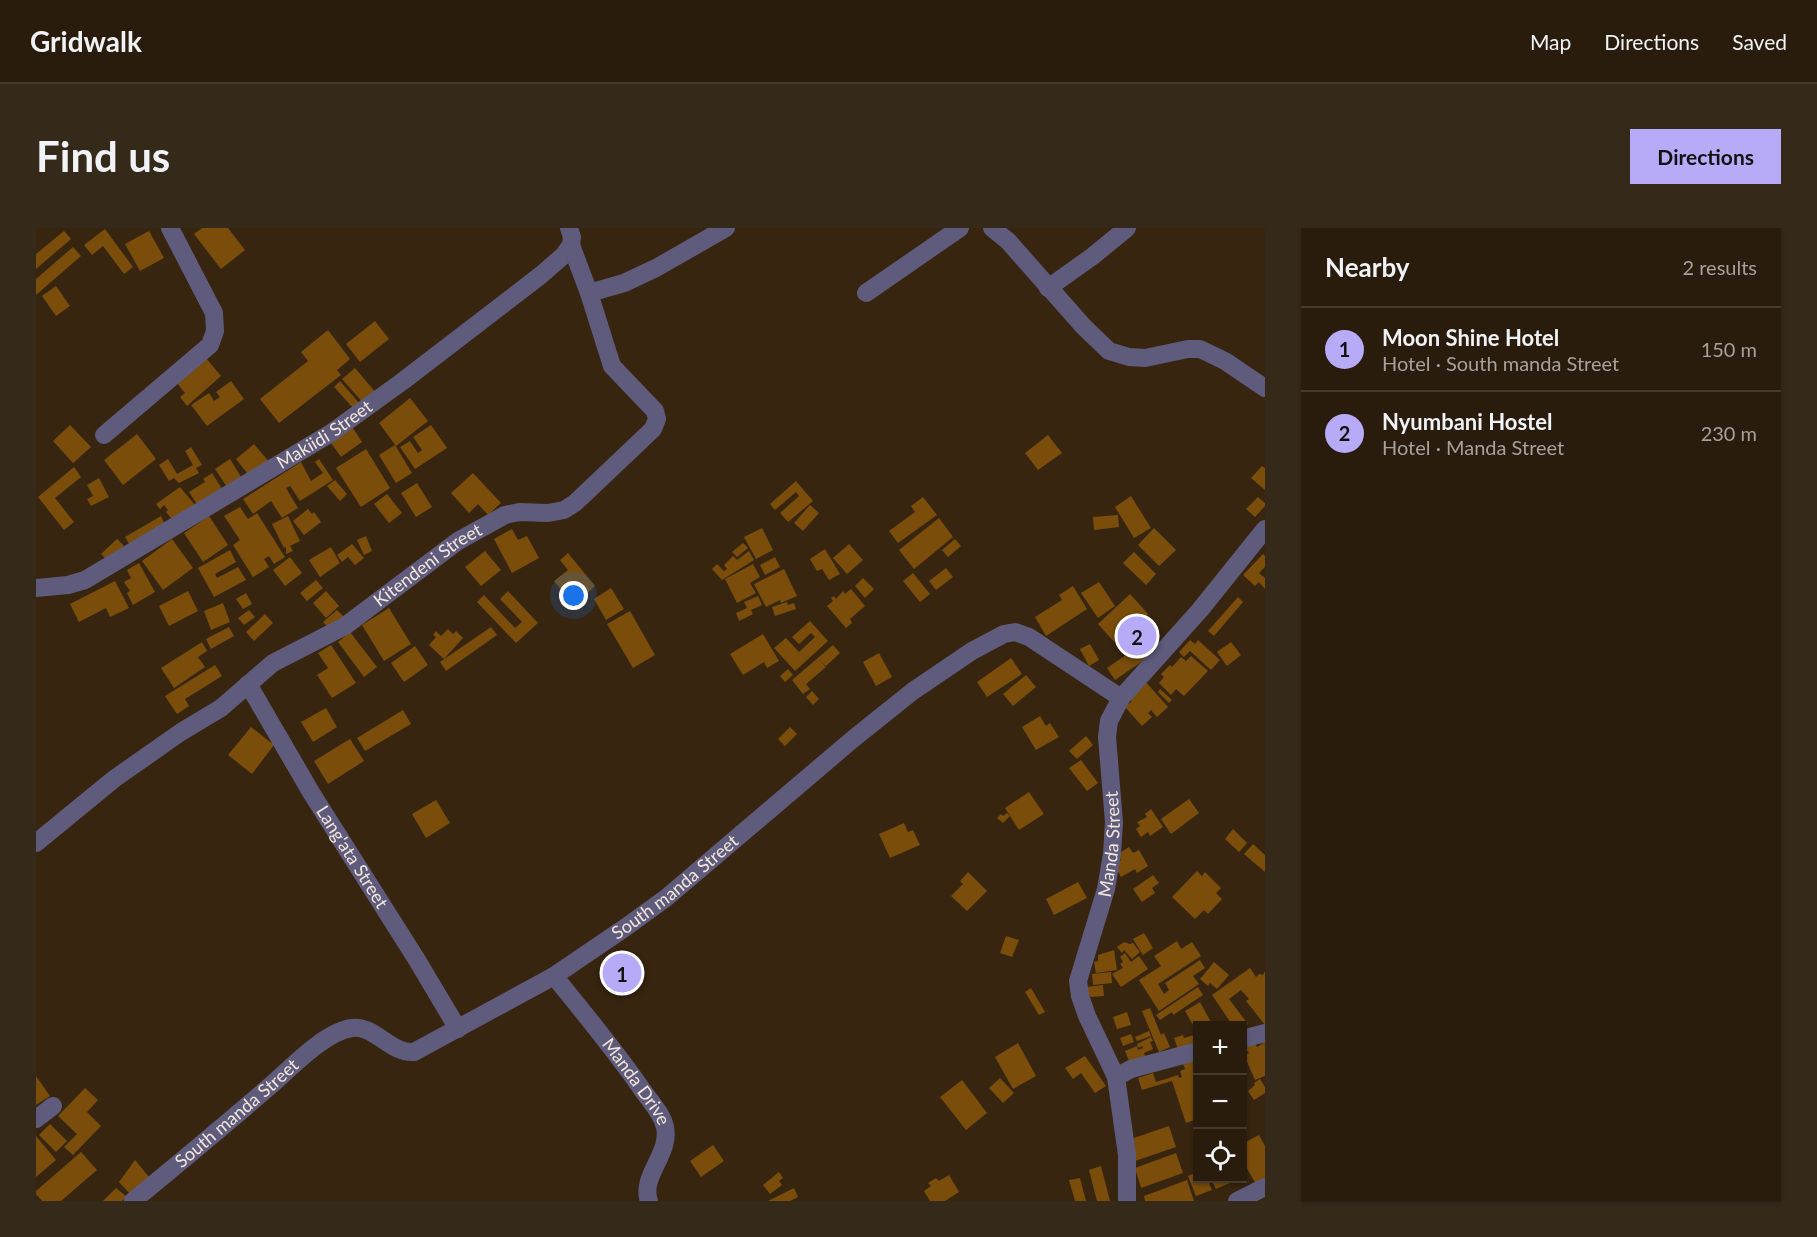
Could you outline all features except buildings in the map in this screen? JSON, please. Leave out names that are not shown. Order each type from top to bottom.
[{"type":"street","points":[[104,435],[210,345],[215,331],[214,313],[170,228]]},
{"type":"street","points":[[589,292],[624,283],[656,268],[726,228]]},
{"type":"street","points":[[866,293],[960,228]]},
{"type":"street","points":[[993,228],[1008,241],[1048,288],[1109,351],[1129,357],[1145,358],[1188,349],[1200,349],[1225,361],[1265,388]]},
{"type":"street","points":[[1048,288],[1093,256],[1126,228]]},
{"type":"street","name":"Kitendeni Street","points":[[36,843],[114,779],[181,732],[221,708],[273,663],[345,626],[458,541],[505,515],[519,512],[548,513],[564,510],[575,503],[653,429],[657,419],[655,411],[612,366],[570,236]]},
{"type":"street","name":"Makiidi Street","points":[[36,588],[68,585],[86,580],[331,433],[541,275],[564,255],[570,236]]},
{"type":"street","name":"Manda Street","points":[[1127,1201],[1127,1155],[1116,1077],[1087,1016],[1078,981],[1106,889],[1112,854],[1114,822],[1107,737],[1108,721],[1121,698],[1200,610],[1265,529]]},
{"type":"street","name":"South manda Street","points":[[133,1201],[303,1057],[333,1035],[351,1028],[361,1028],[398,1050],[407,1052],[420,1049],[554,976],[666,898],[807,776],[913,691],[972,651],[1004,634],[1015,632],[1029,637],[1121,698]]},
{"type":"street","name":"Lang'ata Street","points":[[248,684],[312,794],[458,1029]]},
{"type":"street","name":"Manda Drive","points":[[554,976],[613,1047],[658,1112],[665,1127],[666,1143],[647,1188],[649,1201]]},
{"type":"street","points":[[1247,1038],[1265,1033]]},
{"type":"street","points":[[1116,1077],[1131,1069],[1193,1052]]},
{"type":"street","points":[[36,1119],[53,1106]]},
{"type":"street","points":[[1237,1201],[1265,1187]]},
{"type":"place","name":"Nyumbani Hostel","points":[[1137,636]]},
{"type":"place","name":"Moon Shine Hotel","points":[[622,973]]}]
